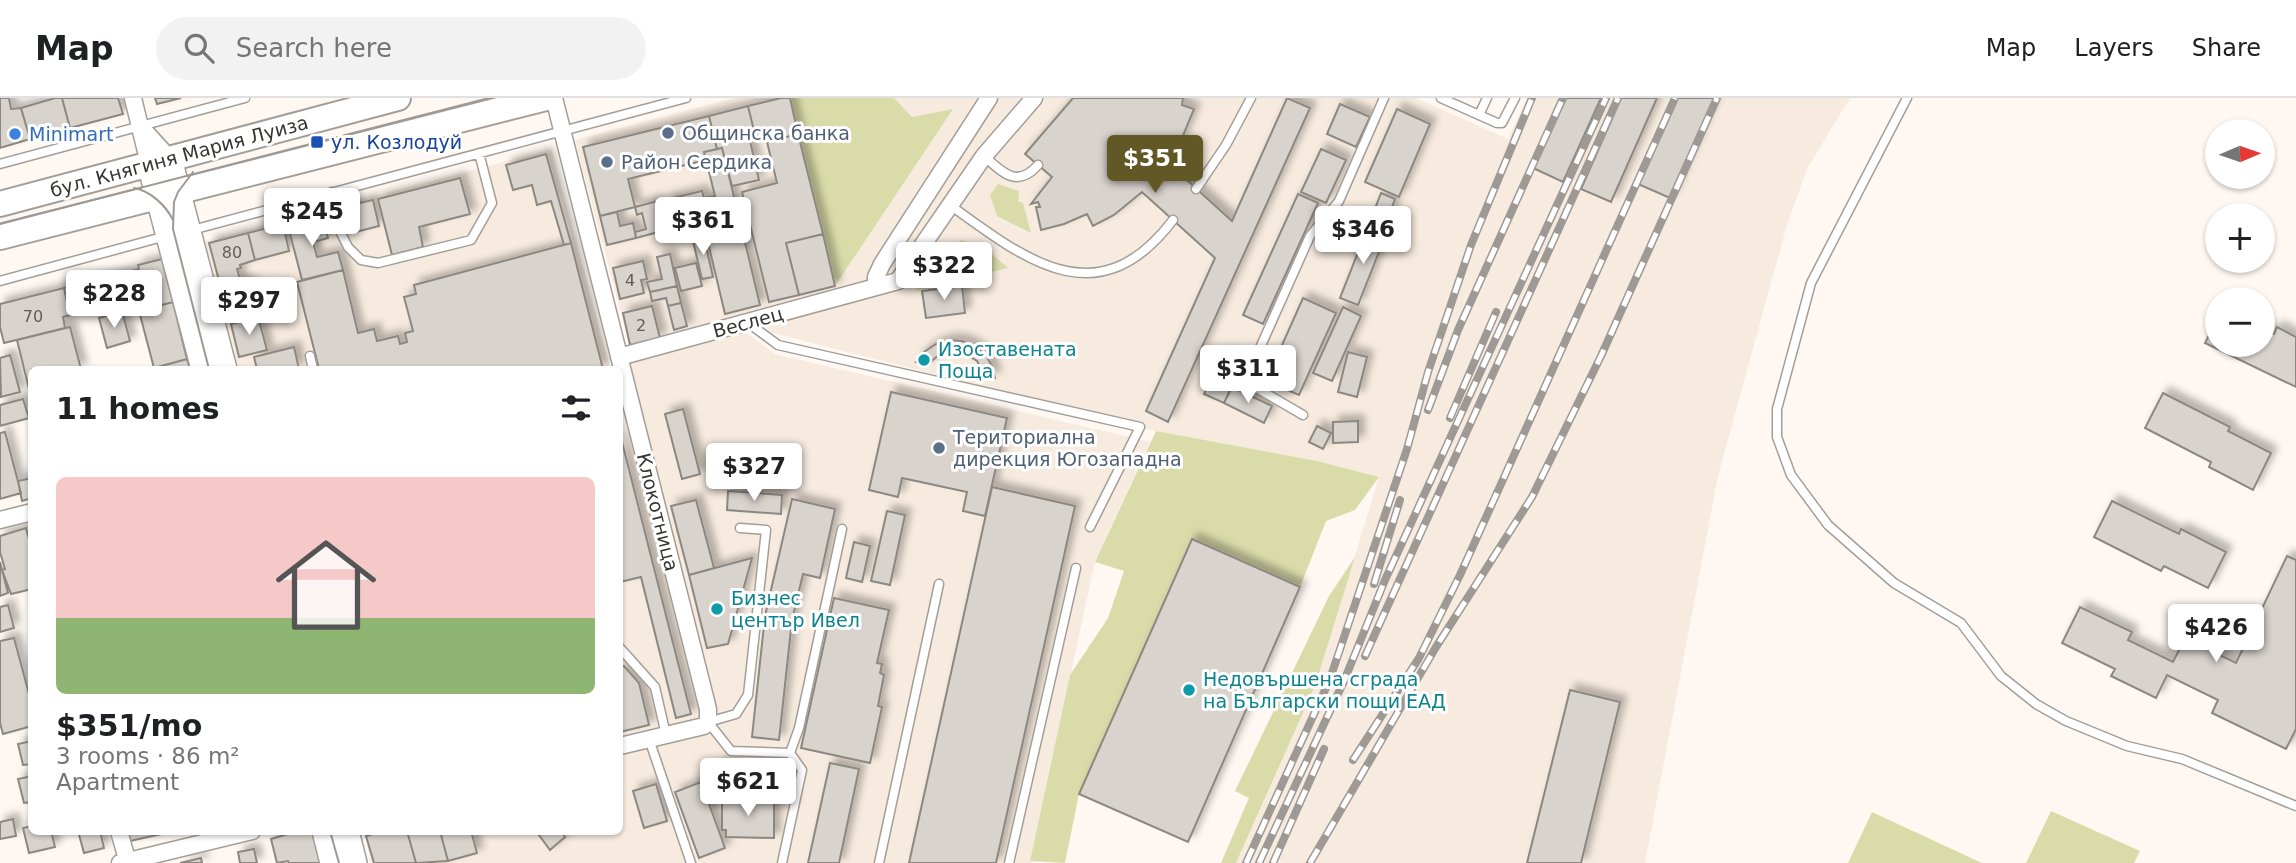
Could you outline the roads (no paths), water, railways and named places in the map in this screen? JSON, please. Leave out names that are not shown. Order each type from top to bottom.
[{"type":"main road","name":"бул. Княгиня Мария Луиза","points":[[0,204],[398,98]]},
{"type":"main road","name":"бул. Княгиня Мария Луиза","points":[[0,237],[546,98]]},
{"type":"main road","points":[[159,161],[178,233],[202,366]]},
{"type":"main road","points":[[178,233],[224,366]]},
{"type":"main road","points":[[325,835],[332,863]]},
{"type":"main road","points":[[348,835],[355,863]]},
{"type":"street","points":[[133,98],[140,126],[159,161]]},
{"type":"street","name":"Клокотница","points":[[554,98],[621,366]]},
{"type":"street","points":[[876,287],[876,277],[882,264],[989,98]]},
{"type":"street","name":"Веслец","points":[[619,357],[900,279],[984,156],[1034,98]]},
{"type":"street","name":"Клокотница","points":[[623,373],[708,709],[708,722]]},
{"type":"street","points":[[0,520],[28,513]]},
{"type":"street","points":[[623,745],[699,728],[708,722]]},
{"type":"street","points":[[120,835],[125,862],[236,835]]},
{"type":"lane","name":"бул. Княгиня Мария Луиза","points":[[0,164],[245,98]]},
{"type":"lane","points":[[0,281],[686,98]]},
{"type":"lane","points":[[1196,189],[1226,145],[1251,98]]},
{"type":"lane","points":[[1303,415],[1255,387],[1250,379],[1251,368],[1310,236],[1339,201],[1384,98]]},
{"type":"lane","points":[[1441,98],[1456,101],[1479,115],[1502,123],[1515,98]]},
{"type":"lane","points":[[1479,115],[1486,98]]},
{"type":"lane","points":[[1907,98],[1811,283],[1777,409],[1777,437],[1791,475],[1828,525],[1894,583],[1961,623],[2001,676],[2036,704],[2066,721],[2127,746],[2182,759],[2296,806]]},
{"type":"lane","points":[[332,192],[339,229],[348,247],[361,260],[378,263],[471,240],[492,203],[479,153]]},
{"type":"lane","points":[[984,156],[1002,172],[1015,177],[1026,176],[1038,165]]},
{"type":"lane","points":[[950,205],[1005,246],[1059,271],[1080,275],[1101,273],[1131,262],[1156,242],[1173,220]]},
{"type":"lane","points":[[747,322],[778,345],[1140,427],[1090,527]]},
{"type":"lane","points":[[310,356],[312,366]]},
{"type":"lane","points":[[740,528],[766,530],[748,695],[736,714],[708,722],[731,751],[790,753]]},
{"type":"lane","points":[[790,753],[799,728],[842,529]]},
{"type":"lane","points":[[1009,863],[1076,568]]},
{"type":"lane","points":[[878,863],[939,584]]},
{"type":"lane","points":[[623,651],[655,687],[666,736]]},
{"type":"lane","points":[[649,739],[691,863]]},
{"type":"lane","points":[[782,863],[802,770],[790,753]]},
{"type":"tram line","points":[[0,224],[489,98]]},
{"type":"tram line","points":[[193,172],[174,202],[173,229],[208,366]]},
{"type":"tram line","points":[[134,188],[157,200],[173,220]]},
{"type":"tram line","points":[[331,835],[339,863]]},
{"type":"railway","points":[[1246,863],[1330,679],[1407,449],[1428,372],[1471,245],[1532,98]]},
{"type":"railway","points":[[1428,410],[1458,330],[1563,98]]},
{"type":"railway","points":[[1259,863],[1344,681],[1385,580],[1606,98]]},
{"type":"railway","points":[[1365,656],[1618,98]]},
{"type":"railway","points":[[1353,760],[1419,658],[1460,575],[1675,98]]},
{"type":"railway","points":[[1310,863],[1436,647],[1532,497],[1601,356],[1717,98]]},
{"type":"railway","points":[[1450,418],[1496,312]]},
{"type":"railway","points":[[1374,584],[1400,500]]},
{"type":"railway","points":[[1273,863],[1324,749]]},
{"type":"place","name":"Общинска банка","points":[[668,133]]},
{"type":"place","name":"Minimart","points":[[15,134]]},
{"type":"place","name":"ул. Козлодуй","points":[[317,142]]},
{"type":"place","name":"Район Сердика","points":[[607,162]]},
{"type":"place","name":"Изоставената Поща","points":[[924,360]]},
{"type":"place","name":"Териториална дирекция Югозападна","points":[[939,448]]},
{"type":"place","name":"Бизнес център Ивел","points":[[717,609]]},
{"type":"place","name":"Недовършена сграда на Български пощи ЕАД","points":[[1189,690]]}]
